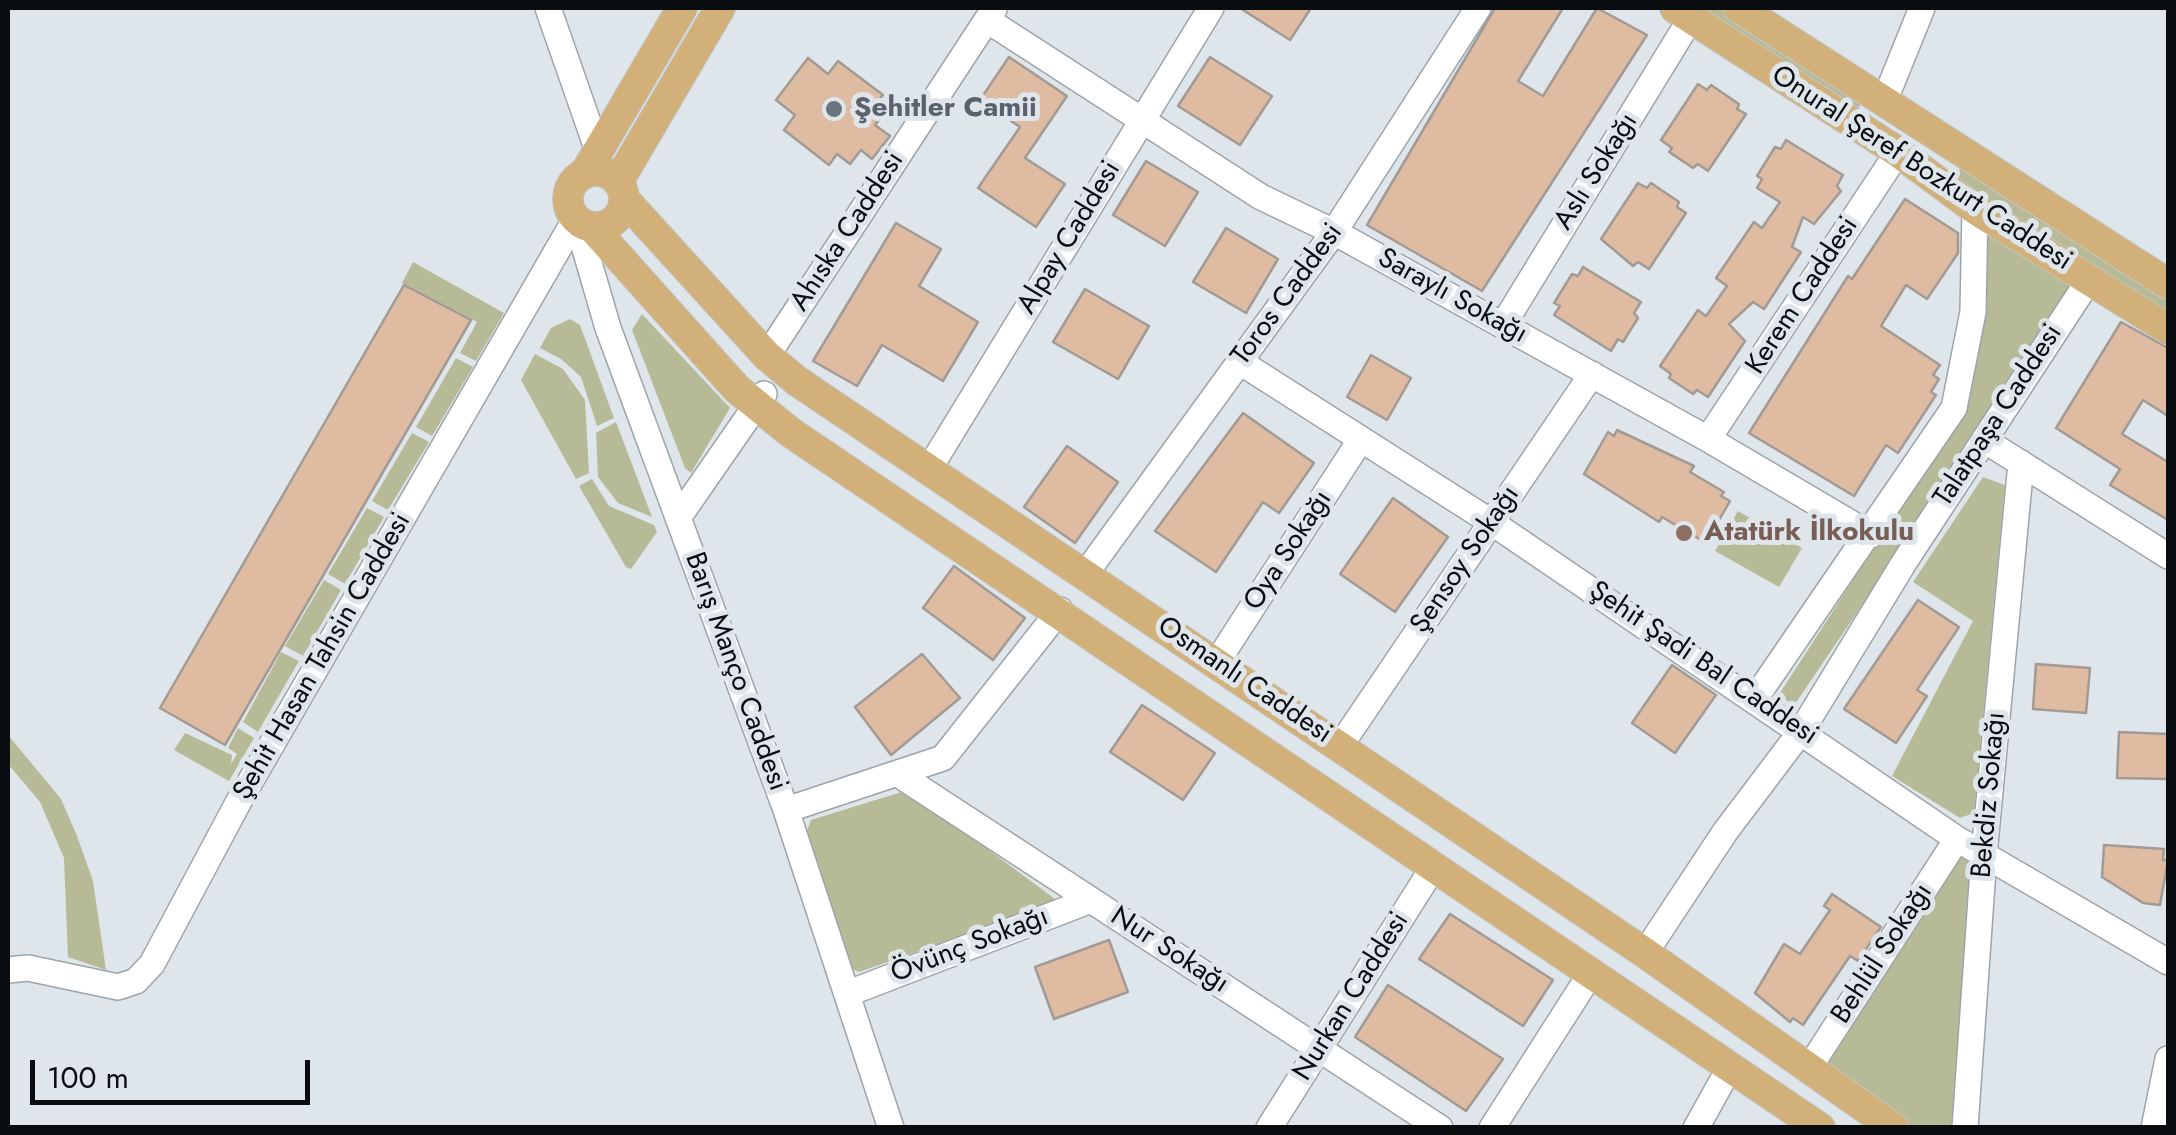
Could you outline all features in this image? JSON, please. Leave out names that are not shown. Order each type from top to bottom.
[{"type":"main road","points":[[682,8],[592,162],[569,194],[584,222],[618,218],[621,191],[720,8]]},
{"type":"main road","name":"Onural Şeref Bozkurt Caddesi","points":[[1739,8],[2168,284]]},
{"type":"main road","name":"Onural Şeref Bozkurt Caddesi","points":[[1683,13],[1898,152],[1975,209],[2168,329]]},
{"type":"main road","points":[[592,162],[621,191]]},
{"type":"main road","name":"Osmanlı Caddesi","points":[[621,191],[767,356],[929,470],[1646,954],[1894,1128]]},
{"type":"main road","name":"Osmanlı Caddesi","points":[[584,222],[752,396],[1820,1128]]},
{"type":"main road","points":[[752,396],[730,376],[739,356],[753,351],[767,356]]},
{"type":"street","points":[[548,8],[592,162]]},
{"type":"street","name":"Alpay Caddesi","points":[[929,470],[1211,8]]},
{"type":"street","name":"Toros Caddesi","points":[[1086,574],[1334,232],[1478,8]]},
{"type":"street","points":[[1884,102],[1922,8]]},
{"type":"street","name":"Aslı Sokağı","points":[[1503,325],[1683,13]]},
{"type":"street","name":"Saraylı Sokağı","points":[[991,14],[1142,120],[1262,197],[1334,232],[1592,374],[1870,535]]},
{"type":"street","name":"Ahıska Caddesi","points":[[767,356],[991,14]]},
{"type":"street","name":"Kerem Caddesi","points":[[1708,439],[1898,152]]},
{"type":"street","points":[[1754,700],[1940,432],[1961,388],[1974,312],[1975,209]]},
{"type":"street","name":"Barış Manço Caddesi","points":[[584,222],[608,328],[786,810],[892,1128]]},
{"type":"street","name":"Şehit Hasan Tahsin Caddesi","points":[[14,964],[118,987],[136,981],[152,964],[239,801],[584,222]]},
{"type":"street","name":"Talatpaşa Caddesi","points":[[1646,954],[1725,832],[1802,730],[2089,280]]},
{"type":"street","name":"Şehit Şadi Bal Caddesi","points":[[1240,362],[1491,522],[1957,839],[2168,962]]},
{"type":"street","name":"Şensoy Sokağı","points":[[1340,746],[1592,374]]},
{"type":"street","points":[[678,518],[752,396]]},
{"type":"street","name":"Oya Sokağı","points":[[1217,662],[1361,439]]},
{"type":"street","points":[[1984,440],[2168,556]]},
{"type":"street","name":"Bekdiz Sokağı","points":[[1965,1128],[1984,855],[2022,463]]},
{"type":"street","points":[[786,810],[943,758],[1060,610]]},
{"type":"street","name":"Nur Sokağı","points":[[898,774],[1440,1128]]},
{"type":"street","name":"Behlül Sokağı","points":[[1809,1068],[1957,839]]},
{"type":"street","name":"Nurkan Caddesi","points":[[1269,1128],[1434,866]]},
{"type":"street","name":"Övünç Sokağı","points":[[849,993],[1091,900]]},
{"type":"street","points":[[1492,1128],[1591,973]]},
{"type":"street","points":[[1696,1128],[1730,1067]]},
{"type":"street","points":[[2154,1128],[2167,1075]]},
{"type":"green space","points":[[1699,8],[1724,8],[1863,100],[1857,111]]},
{"type":"green space","points":[[1961,167],[2168,298],[2168,313],[1954,178]]},
{"type":"green space","points":[[1987,226],[2077,279],[2011,385],[1793,707],[1780,693],[1970,399]]},
{"type":"green space","points":[[413,262],[504,313],[476,361],[460,353],[477,322],[402,283]]},
{"type":"green space","points":[[642,314],[730,408],[691,473],[685,468],[632,330]]},
{"type":"green space","points":[[570,319],[580,325],[614,418],[597,426],[581,377],[561,359],[540,348],[551,328]]},
{"type":"green space","points":[[535,354],[563,369],[585,400],[589,473],[576,479],[521,380]]},
{"type":"green space","points":[[456,358],[473,367],[432,436],[416,427]]},
{"type":"green space","points":[[616,422],[652,517],[618,503],[598,477],[596,433]]},
{"type":"green space","points":[[412,433],[429,442],[388,510],[372,501]]},
{"type":"green space","points":[[1983,477],[2005,485],[1974,813],[1960,818],[1892,776],[1973,621],[1913,582]]},
{"type":"green space","points":[[592,479],[609,506],[654,525],[657,532],[631,569],[626,567],[579,486]]},
{"type":"green space","points":[[367,508],[384,517],[345,584],[328,574]]},
{"type":"green space","points":[[1738,511],[1802,548],[1779,587],[1715,551]]},
{"type":"green space","points":[[324,580],[341,590],[303,656],[285,646]]},
{"type":"green space","points":[[281,652],[299,661],[258,732],[243,722]]},
{"type":"green space","points":[[238,728],[254,738],[229,781],[174,750],[185,733],[232,755],[231,764],[237,754],[228,748]]},
{"type":"green space","points":[[8,735],[61,799],[77,836],[93,881],[106,970],[68,957],[64,858],[40,802],[8,764]]},
{"type":"green space","points":[[908,790],[1059,902],[859,972],[852,969],[805,836],[811,820]]},
{"type":"green space","points":[[1961,855],[1974,857],[1955,1127],[1913,1127],[1822,1067]]},
{"type":"building","points":[[1240,8],[1311,8],[1290,40]]},
{"type":"building","points":[[1495,8],[1563,8],[1518,81],[1543,96],[1597,8],[1647,35],[1482,291],[1367,225]]},
{"type":"building","points":[[1009,57],[1067,96],[1025,158],[1065,184],[1036,227],[978,188],[1020,127],[980,100]]},
{"type":"building","points":[[1210,57],[1272,96],[1240,145],[1178,106]]},
{"type":"building","name":"Şehitler Camii","points":[[808,58],[828,74],[838,61],[883,95],[875,105],[885,112],[875,125],[890,136],[872,159],[861,150],[850,164],[837,154],[829,165],[784,130],[795,115],[776,100]]},
{"type":"building","points":[[1698,84],[1707,90],[1711,85],[1739,104],[1737,109],[1746,114],[1708,171],[1698,164],[1693,168],[1669,152],[1672,148],[1661,140]]},
{"type":"building","points":[[1786,140],[1843,175],[1837,186],[1841,191],[1814,224],[1803,217],[1792,247],[1801,252],[1764,309],[1753,302],[1729,324],[1745,341],[1708,397],[1697,390],[1693,394],[1669,378],[1671,374],[1660,366],[1698,310],[1706,316],[1727,286],[1716,278],[1754,222],[1762,228],[1780,202],[1757,188],[1762,179],[1757,176],[1775,147],[1781,149]]},
{"type":"building","points":[[1146,161],[1198,192],[1165,246],[1113,215]]},
{"type":"building","points":[[1638,183],[1647,188],[1651,183],[1679,202],[1677,207],[1686,213],[1649,269],[1638,262],[1633,266],[1601,239]]},
{"type":"building","points":[[1905,199],[1958,233],[1958,253],[1927,299],[1906,285],[1881,326],[1940,365],[1933,375],[1939,379],[1931,392],[1936,395],[1898,453],[1886,445],[1854,496],[1749,433],[1848,276],[1852,279]]},
{"type":"building","points":[[896,223],[941,249],[919,286],[978,322],[943,381],[882,345],[857,386],[813,361]]},
{"type":"building","points":[[1226,228],[1278,259],[1246,313],[1193,282]]},
{"type":"building","points":[[1583,267],[1641,302],[1634,313],[1638,318],[1623,342],[1618,339],[1611,351],[1554,315],[1560,306],[1554,303],[1572,274],[1578,276]]},
{"type":"building","points":[[404,285],[471,320],[225,745],[160,708]]},
{"type":"building","points":[[1085,289],[1149,326],[1118,379],[1053,342]]},
{"type":"building","points":[[2121,322],[2168,348],[2168,416],[2143,400],[2122,434],[2168,462],[2168,520],[2110,485],[2120,469],[2056,428]]},
{"type":"building","points":[[1371,355],[1411,378],[1387,420],[1347,397]]},
{"type":"building","points":[[1243,413],[1314,463],[1279,513],[1263,502],[1216,572],[1155,531]]},
{"type":"building","points":[[1617,430],[1694,466],[1690,472],[1724,492],[1721,496],[1730,501],[1706,543],[1662,517],[1659,522],[1584,474],[1608,432],[1614,436]]},
{"type":"building","points":[[1067,446],[1118,482],[1075,543],[1024,507]]},
{"type":"building","points":[[1393,498],[1448,537],[1395,612],[1340,574]]},
{"type":"building","points":[[954,566],[1025,618],[993,660],[923,608]]},
{"type":"building","points":[[1918,600],[1959,627],[1917,690],[1927,696],[1896,743],[1844,709]]},
{"type":"building","points":[[922,654],[960,698],[891,755],[855,707]]},
{"type":"building","points":[[2036,664],[2090,668],[2086,713],[2033,709]]},
{"type":"building","points":[[1672,665],[1716,695],[1675,753],[1632,723]]},
{"type":"building","points":[[1142,705],[1215,753],[1183,800],[1110,752]]},
{"type":"building","points":[[2119,732],[2168,734],[2168,779],[2117,778]]},
{"type":"building","points":[[2104,845],[2164,849],[2163,860],[2168,860],[2160,905],[2143,903],[2102,877]]},
{"type":"building","points":[[1832,894],[1881,927],[1858,961],[1850,956],[1803,1025],[1793,1018],[1790,1022],[1755,993],[1784,944],[1800,954],[1830,910],[1824,906]]},
{"type":"building","points":[[1450,914],[1553,980],[1523,1026],[1419,959]]},
{"type":"building","points":[[1109,940],[1128,992],[1054,1019],[1035,967]]},
{"type":"building","points":[[1388,985],[1503,1059],[1466,1111],[1355,1037]]},
{"type":"place","name":"Şehitler Camii","points":[[834,109]]},
{"type":"place","name":"Atatürk İlkokulu","points":[[1684,533]]}]
